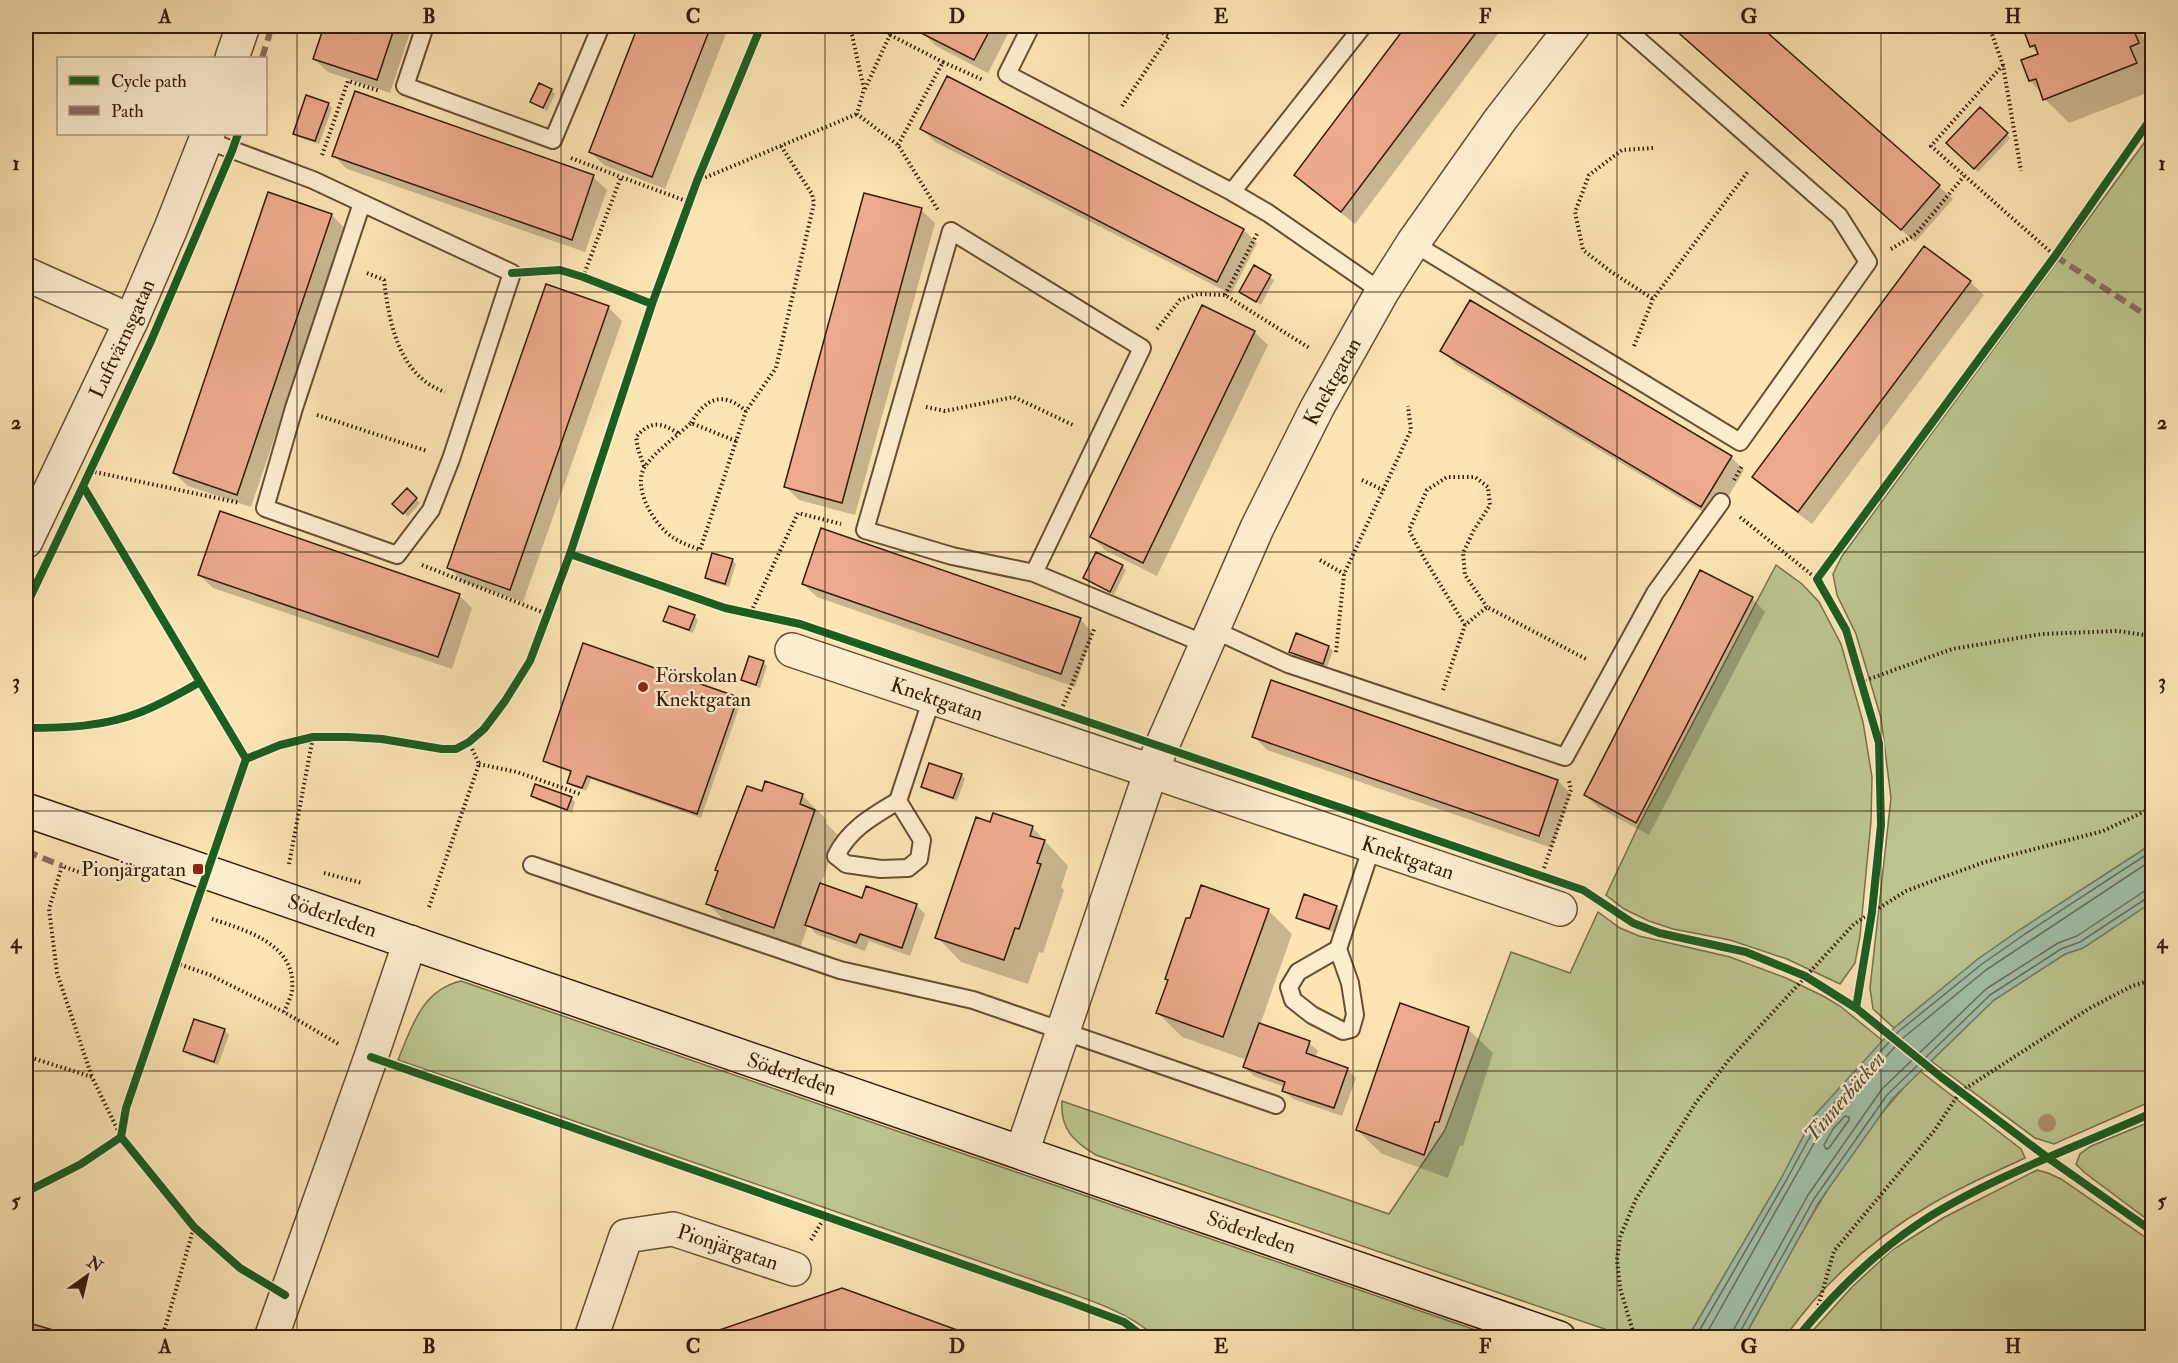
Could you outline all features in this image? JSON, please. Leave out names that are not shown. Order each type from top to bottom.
[{"type":"street","points":[[232,57],[243,26]]},
{"type":"street","name":"Knektgatan","points":[[1022,1152],[1151,771],[1257,528],[1339,367],[1382,292],[1413,243],[1500,120],[1573,26]]},
{"type":"street","name":"Luftvärnsgatan","points":[[26,541],[131,321],[207,137]]},
{"type":"street","points":[[26,274],[131,321]]},
{"type":"street","name":"Knektgatan","points":[[792,650],[1560,909]]},
{"type":"street","name":"Söderleden","points":[[26,810],[1559,1338]]},
{"type":"street","points":[[271,1338],[410,942]]},
{"type":"street","name":"Pionjärgatan","points":[[591,1338],[626,1236],[673,1228],[794,1269]]},
{"type":"lane","points":[[425,26],[405,86],[553,140],[601,26]]},
{"type":"lane","points":[[1031,26],[1007,74],[1233,192],[1268,213],[1382,292]]},
{"type":"lane","points":[[1233,192],[1363,26]]},
{"type":"lane","points":[[1413,243],[1740,442],[1868,262],[1839,216],[1623,26]]},
{"type":"lane","points":[[207,137],[313,180],[512,273],[451,459],[431,510],[397,555],[264,508],[294,408],[362,203]]},
{"type":"lane","points":[[1034,573],[1142,348],[951,231],[865,530],[952,556],[1034,573],[1104,604],[1209,636],[1565,757],[1655,593],[1721,502]]},
{"type":"lane","points":[[898,801],[922,840],[919,859],[908,868],[881,869],[846,864],[836,856],[842,844],[864,821],[898,801],[932,698]]},
{"type":"lane","points":[[1338,949],[1298,972],[1289,987],[1293,1000],[1312,1015],[1343,1031],[1352,1029],[1355,1016],[1350,982],[1338,949],[1372,846]]},
{"type":"lane","points":[[532,865],[840,970],[973,1000],[1276,1105]]},
{"type":"path","points":[[850,26],[864,89]]},
{"type":"path","points":[[857,114],[864,89],[894,26]]},
{"type":"path","points":[[1108,127],[1169,36],[1150,26]]},
{"type":"path","points":[[1900,26],[1908,33]]},
{"type":"path","points":[[1989,26],[2003,65],[2021,171]]},
{"type":"path","points":[[890,35],[991,83],[1007,74]]},
{"type":"path","points":[[898,145],[943,62]]},
{"type":"path","points":[[2003,65],[1931,146],[2055,256]]},
{"type":"path","points":[[313,180],[348,81],[393,94],[405,86]]},
{"type":"path","points":[[857,114],[898,145],[951,231]]},
{"type":"path","points":[[697,181],[857,114]]},
{"type":"path","points":[[553,140],[571,159],[689,202]]},
{"type":"path","points":[[679,434],[656,424],[644,428],[636,437],[644,466],[643,499],[659,526],[674,538],[700,550],[746,411],[776,369],[814,203],[812,194],[781,146]]},
{"type":"path","points":[[1653,148],[1622,150],[1589,175],[1575,212],[1583,250],[1653,299]]},
{"type":"path","points":[[1619,369],[1638,340],[1653,299],[1732,190],[1765,150]]},
{"type":"path","points":[[1868,262],[1916,234],[1964,176]]},
{"type":"path","points":[[583,277],[621,177]]},
{"type":"path","points":[[1225,295],[1268,213]]},
{"type":"path","points":[[341,263],[384,280],[387,313],[402,353],[415,373],[430,387],[470,401]]},
{"type":"path","points":[[1142,348],[1180,300],[1198,294],[1225,295],[1339,367]]},
{"type":"path","points":[[902,402],[945,411],[1014,397],[1099,437]]},
{"type":"path","points":[[644,466],[691,423],[706,403],[720,399],[738,404],[746,411]]},
{"type":"path","points":[[1333,679],[1344,574],[1411,429],[1408,406]]},
{"type":"path","points":[[294,408],[451,459]]},
{"type":"path","points":[[691,423],[736,441]]},
{"type":"path","points":[[1740,442],[1743,465],[1721,502],[1817,579]]},
{"type":"path","points":[[91,471],[264,508]]},
{"type":"path","points":[[1465,625],[1409,530],[1427,490],[1447,477],[1475,477],[1488,487],[1490,505],[1463,553],[1465,575],[1487,607],[1611,673]]},
{"type":"path","points":[[1362,480],[1383,490]]},
{"type":"path","points":[[751,612],[798,513],[865,530]]},
{"type":"path","points":[[397,555],[547,614]]},
{"type":"path","points":[[1320,560],[1344,574]]},
{"type":"path","points":[[1060,713],[1104,604]]},
{"type":"path","points":[[1435,713],[1465,625],[1487,607]]},
{"type":"path","points":[[1861,682],[1953,650],[2042,634],[2118,631],[2152,636]]},
{"type":"path","points":[[299,867],[289,864],[313,737]]},
{"type":"path","points":[[429,907],[479,764],[469,742]]},
{"type":"path","points":[[1541,876],[1571,790],[1565,757]]},
{"type":"path","points":[[479,764],[517,772],[580,794]]},
{"type":"path","points":[[1635,1338],[1620,1287],[1617,1260],[1620,1237],[1636,1199],[1695,1104],[1728,1061],[1854,924],[1906,891],[1985,862],[2103,831],[2152,808]]},
{"type":"path","points":[[87,875],[62,866],[49,909],[57,973],[92,1077],[121,1137]]},
{"type":"path","points":[[320,872],[362,883]]},
{"type":"path","points":[[212,919],[250,932],[269,942],[285,957],[292,976],[292,991],[284,1012]]},
{"type":"path","points":[[176,963],[210,975],[284,1012],[338,1044],[371,1057]]},
{"type":"path","points":[[1816,1314],[1834,1251],[1934,1131],[1960,1092],[2090,1008],[2133,986],[2152,980]]},
{"type":"path","points":[[26,1056],[92,1077]]},
{"type":"path","points":[[162,1338],[194,1227]]},
{"type":"shaded area","points":[[2152,132],[2152,844],[1978,959],[1894,1028],[1873,1009],[1870,988],[1891,798],[1881,718],[1856,634],[1837,595],[1833,574],[1842,556]]},
{"type":"shaded area","points":[[1776,565],[1802,584],[1819,602],[1841,644],[1863,722],[1872,777],[1871,821],[1860,936],[1855,963],[1840,984],[1787,959],[1730,940],[1673,929],[1649,921],[1624,909],[1606,895],[1639,825]]},
{"type":"shaded area","points":[[2152,902],[2152,1101],[2054,1144],[2035,1138],[1931,1061],[1994,1000],[2065,954],[2083,948]]},
{"type":"shaded area","points":[[1598,912],[1620,928],[1639,936],[1730,957],[1786,978],[1840,1006],[1883,1041],[1814,1116],[1782,1177],[1688,1337],[1628,1337],[1096,1155],[1075,1140],[1066,1127],[1062,1101],[1389,1214],[1445,1130],[1511,952],[1570,973]]},
{"type":"shaded area","points":[[461,981],[1496,1337],[1156,1337],[1129,1318],[1085,1298],[398,1060],[420,1011],[437,992]]},
{"type":"shaded area","points":[[1920,1071],[2021,1149],[2025,1158],[1941,1198],[1889,1232],[1869,1247],[1833,1281],[1785,1337],[1744,1338],[1802,1232],[1844,1164],[1893,1100]]},
{"type":"shaded area","points":[[2152,1121],[2152,1223],[2076,1164],[2080,1154],[2091,1146]]},
{"type":"shaded area","points":[[2037,1170],[2061,1179],[2152,1242],[2152,1337],[1807,1337],[1852,1287],[1892,1250],[1943,1218]]},
{"type":"water","name":"Tinnerbäcken","points":[[2152,844],[2152,902],[2083,948],[2065,954],[1994,1000],[1892,1099],[1819,1202],[1744,1337],[1688,1337],[1782,1177],[1814,1116],[1894,1028],[1978,959]]},
{"type":"building","points":[[324,26],[395,26],[377,80],[313,59]]},
{"type":"building","points":[[638,26],[711,26],[652,177],[589,152]]},
{"type":"building","points":[[925,26],[992,26],[974,60],[921,33]]},
{"type":"building","points":[[1406,26],[1481,26],[1341,212],[1294,175]]},
{"type":"building","points":[[1675,26],[1760,26],[1940,185],[1901,230],[1673,28]]},
{"type":"building","points":[[2022,26],[2112,26],[2113,30],[2132,26],[2139,43],[2130,47],[2137,63],[2043,100],[2036,79],[2029,81],[2021,60],[2038,54],[2035,45],[2030,47]]},
{"type":"building","points":[[947,76],[1244,229],[1217,282],[920,129]]},
{"type":"building","points":[[539,83],[552,89],[543,108],[530,102]]},
{"type":"building","points":[[355,91],[594,175],[572,240],[332,156]]},
{"type":"building","points":[[306,95],[329,103],[315,141],[293,134]]},
{"type":"building","points":[[1980,107],[2008,133],[1974,169],[1946,143]]},
{"type":"building","points":[[268,192],[332,214],[237,495],[173,473]]},
{"type":"building","points":[[864,193],[922,208],[842,503],[784,487]]},
{"type":"building","points":[[1924,246],[1971,281],[1798,512],[1752,477]]},
{"type":"building","points":[[1254,265],[1271,275],[1256,302],[1239,292]]},
{"type":"building","points":[[546,284],[609,306],[510,590],[447,568]]},
{"type":"building","points":[[1470,300],[1732,456],[1701,507],[1440,351]]},
{"type":"building","points":[[1202,305],[1255,331],[1143,563],[1090,537]]},
{"type":"building","points":[[407,488],[417,498],[403,514],[392,504]]},
{"type":"building","points":[[220,511],[460,594],[438,657],[198,575]]},
{"type":"building","points":[[821,528],[1081,618],[1061,674],[802,584]]},
{"type":"building","points":[[1096,552],[1123,565],[1110,592],[1083,578]]},
{"type":"building","points":[[712,553],[733,559],[725,584],[705,578]]},
{"type":"building","points":[[1700,570],[1753,597],[1636,823],[1584,795]]},
{"type":"building","points":[[669,606],[695,615],[689,630],[663,621]]},
{"type":"building","points":[[1296,633],[1329,646],[1323,664],[1289,652]]},
{"type":"building","points":[[583,643],[738,697],[697,814],[587,776],[582,788],[567,783],[571,771],[543,761]]},
{"type":"building","points":[[749,656],[764,661],[756,685],[741,680]]},
{"type":"building","points":[[1271,680],[1558,780],[1539,836],[1252,737]]},
{"type":"building","points":[[929,763],[962,774],[953,798],[921,787]]},
{"type":"building","points":[[765,781],[803,794],[800,804],[815,810],[774,928],[706,904],[718,871],[715,870],[747,786],[762,791]]},
{"type":"building","points":[[535,784],[572,797],[567,810],[531,796]]},
{"type":"building","points":[[993,813],[1033,826],[1030,836],[1045,840],[1037,863],[1041,864],[1019,929],[1015,928],[1004,960],[935,938],[976,817],[990,822]]},
{"type":"building","points":[[820,883],[862,898],[866,886],[917,904],[902,948],[860,934],[856,943],[805,925]]},
{"type":"building","points":[[1201,885],[1269,909],[1223,1037],[1156,1013],[1186,918],[1190,918]]},
{"type":"building","points":[[1304,894],[1337,906],[1329,929],[1296,918]]},
{"type":"building","points":[[1400,1003],[1469,1027],[1439,1122],[1435,1122],[1424,1155],[1356,1130]]},
{"type":"building","points":[[194,1019],[225,1029],[214,1062],[183,1051]]},
{"type":"building","points":[[1259,1023],[1310,1041],[1306,1053],[1348,1068],[1334,1108],[1282,1091],[1285,1082],[1243,1067]]},
{"type":"building","points":[[842,1288],[979,1338],[696,1338]]},
{"type":"building","points":[[26,1322],[80,1338],[26,1338]]},
{"type":"marked path","points":[[262,57],[272,26]]},
{"type":"marked path","points":[[2055,256],[2152,319]]},
{"type":"marked path","points":[[26,851],[62,866]]},
{"type":"cycle path","points":[[26,728],[69,727],[113,721],[148,709],[200,682],[246,759],[280,745],[313,737],[382,739],[442,749],[456,749],[469,742],[484,729],[530,661],[570,554],[652,304],[697,181],[761,26]]},
{"type":"cycle path","points":[[1856,1008],[1872,912],[1881,825],[1879,743],[1846,630],[1817,579],[2055,256],[2152,117]]},
{"type":"cycle path","points":[[200,682],[83,486],[151,341],[238,135]]},
{"type":"cycle path","points":[[512,273],[560,270],[652,304]]},
{"type":"cycle path","points":[[26,606],[83,486]]},
{"type":"cycle path","points":[[570,554],[725,608],[800,624],[1583,890],[1633,923],[1659,933],[1746,952],[1805,976],[1856,1008],[1941,1077],[2048,1158],[2152,1231]]},
{"type":"cycle path","points":[[121,1137],[126,1108],[246,759]]},
{"type":"cycle path","points":[[371,1057],[1065,1300],[1124,1322],[1145,1338]]},
{"type":"cycle path","points":[[1797,1338],[1854,1276],[1886,1247],[1921,1222],[2004,1177],[2152,1113]]},
{"type":"cycle path","points":[[26,1192],[81,1164],[121,1137],[194,1227],[240,1268],[285,1295]]},
{"type":"place","name":"Förskolan Knektgatan","points":[[643,687]]},
{"type":"place","name":"Pionjärgatan","points":[[198,869]]}]
